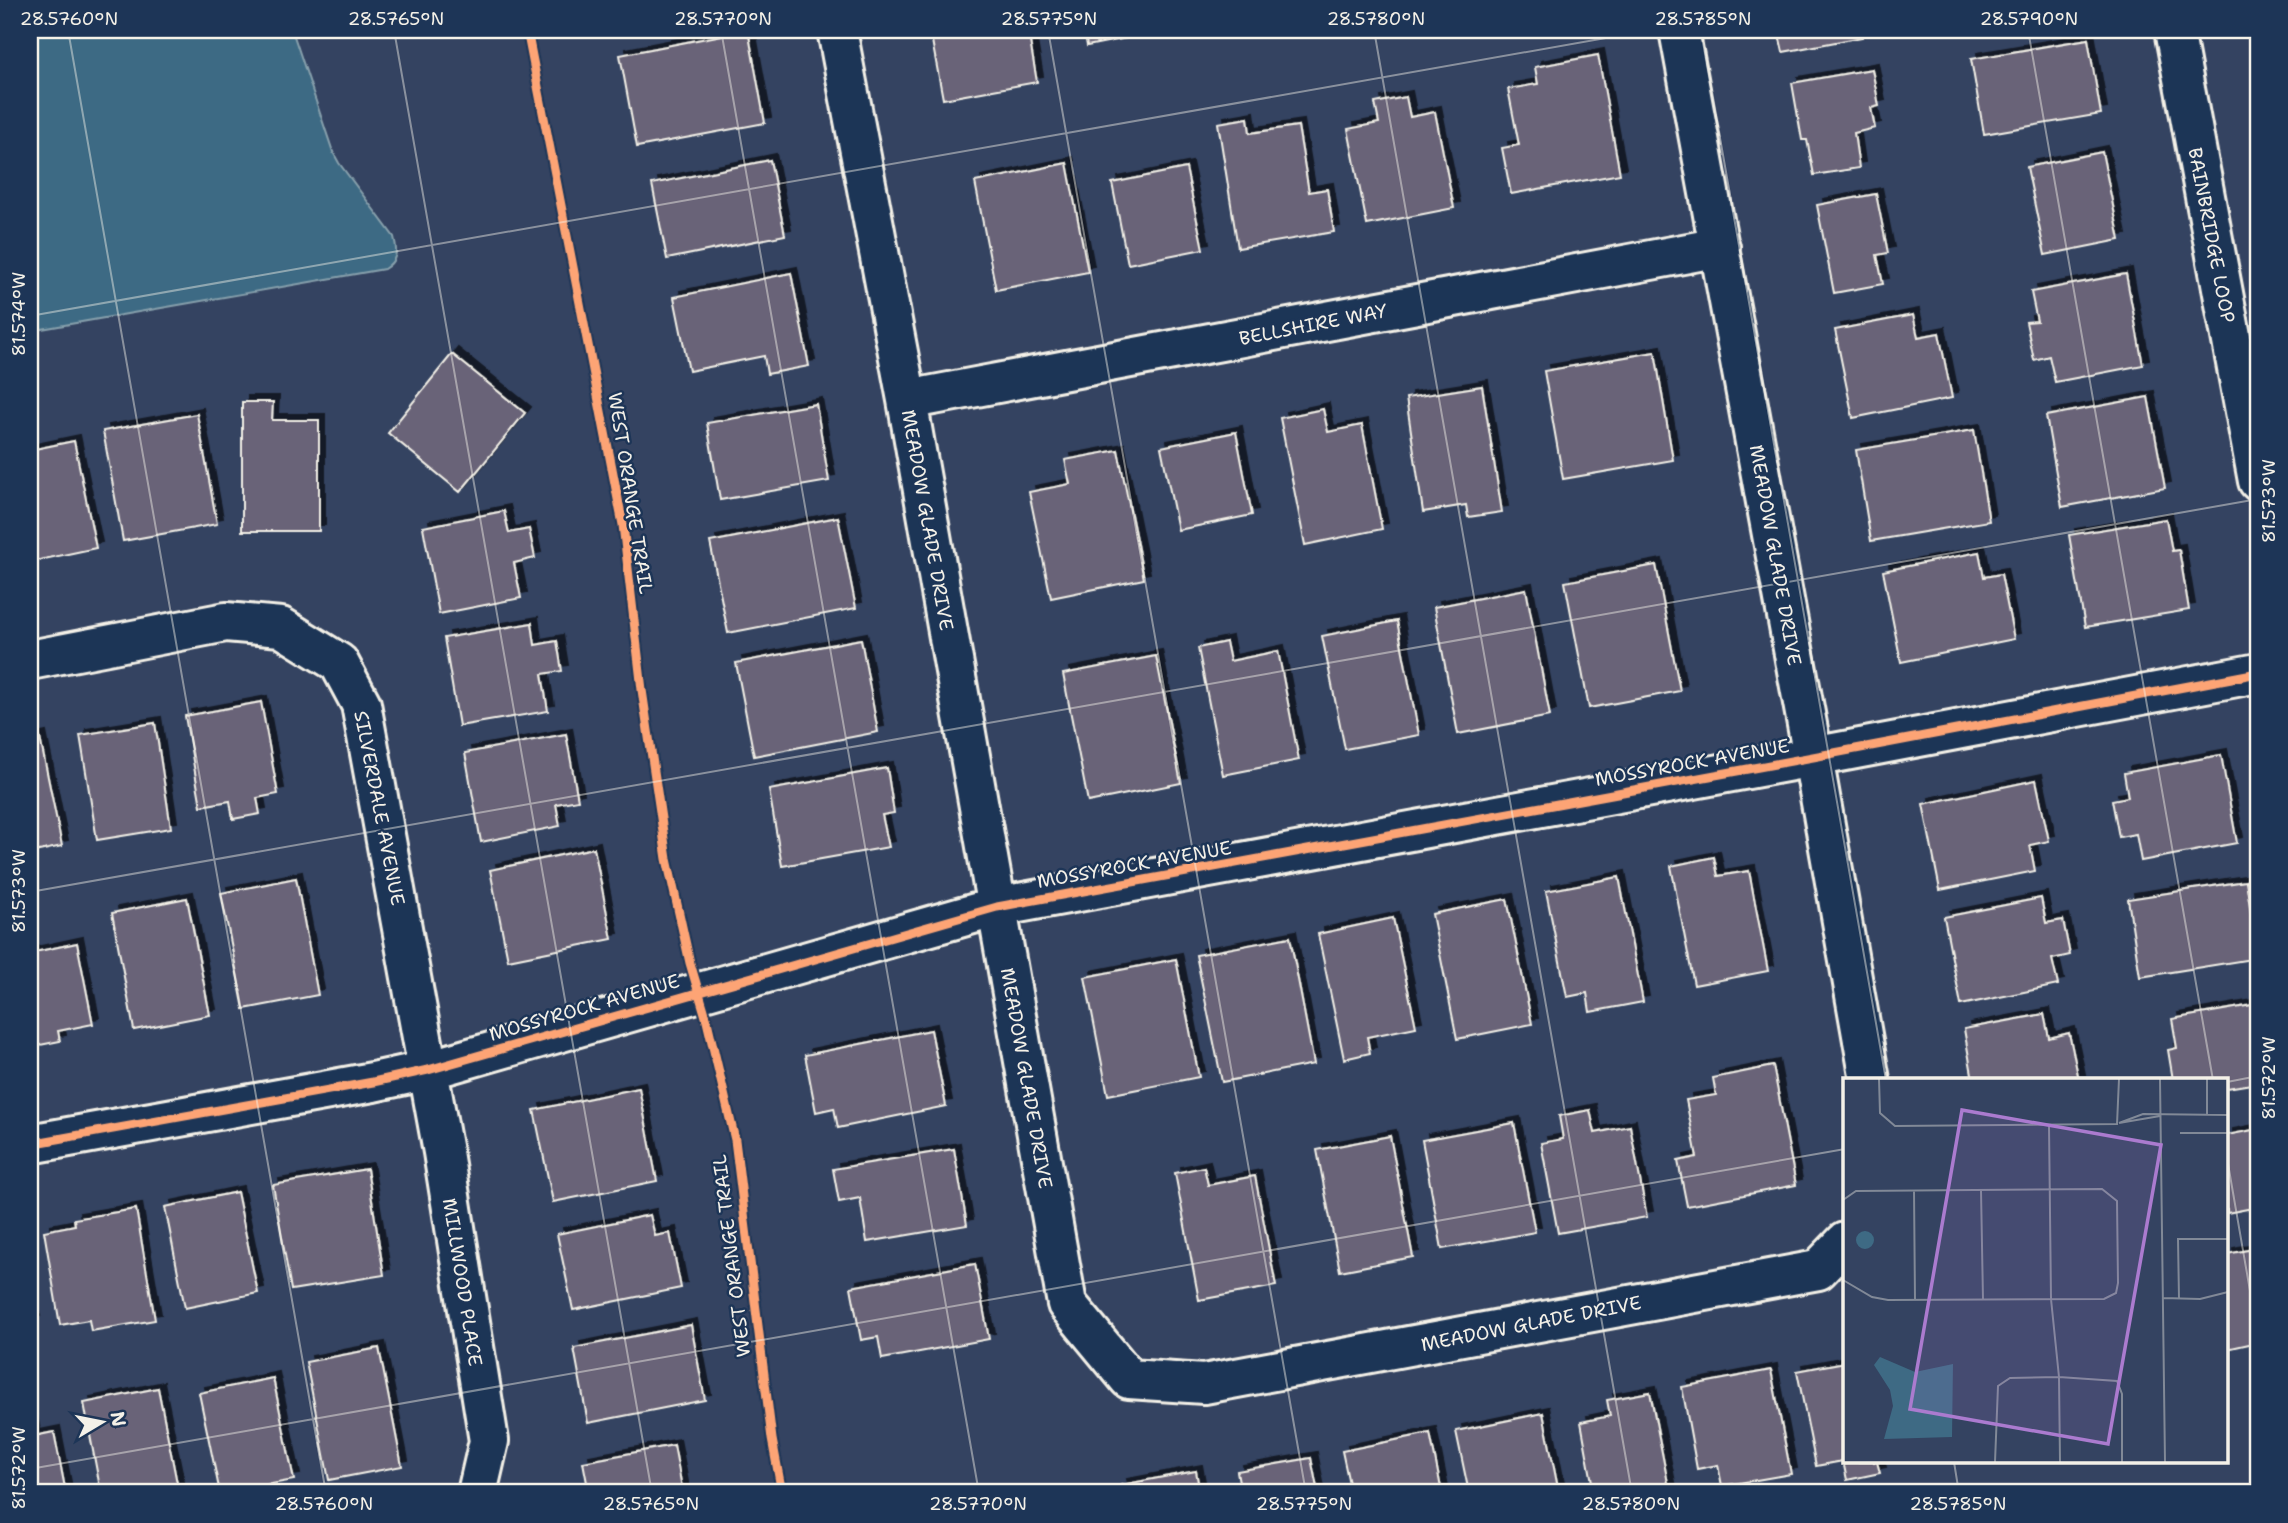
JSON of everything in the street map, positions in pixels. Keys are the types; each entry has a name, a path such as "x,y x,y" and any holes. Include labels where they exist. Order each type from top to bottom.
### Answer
{"street":[{"name":"MEADOW GLADE DRIVE","path":"837,30 907,400 1067,1304 1129,1379 1204,1384 1818,1270 1843,1244"},
{"name":"MEADOW GLADE DRIVE","path":"1679,30 1870,1078"},
{"name":"BAINBRIDGE LOOP","path":"2174,30 2258,481"},
{"name":"BELLSHIRE WAY","path":"907,400 1720,247"},
{"name":"SILVERDALE AVENUE","path":"30,660 226,622 281,627 339,663 361,704 428,1070"},
{"name":"MOSSYROCK AVENUE","path":"30,1144 428,1070 997,907 2258,673"},
{"name":"MILLWOOD PLACE","path":"428,1070 489,1441 477,1493"}],"water":[{"path":"30,30 292,30 333,152 394,237 394,259 384,269 30,331"}],"building":[{"path":"748,30 765,123 637,147 620,55"},
{"path":"930,30 1028,30 1037,82 943,99"},
{"path":"1084,30 1161,30 1162,31 1087,46"},
{"path":"1778,30 1861,30 1862,37 1783,52"},
{"path":"2088,39 2101,114 1984,134 1971,59"},
{"path":"1598,55 1620,174 1511,194 1502,148 1519,145 1508,89 1538,84 1535,67"},
{"path":"1872,69 1879,106 1871,108 1875,128 1854,133 1859,168 1814,175 1807,140 1802,140 1792,83"},
{"path":"1406,97 1410,117 1435,112 1454,208 1367,225 1348,129 1379,123 1375,103"},
{"path":"1248,118 1250,133 1298,126 1309,192 1327,189 1334,232 1238,248 1218,123"},
{"path":"2102,152 2120,240 2045,255 2027,167"},
{"path":"770,160 785,235 667,259 652,184"},
{"path":"1067,163 1088,272 996,290 975,182"},
{"path":"1186,168 1203,249 1128,264 1112,183"},
{"path":"1876,194 1888,253 1877,255 1883,284 1834,293 1817,205"},
{"path":"791,273 809,366 767,374 764,356 689,371 674,297"},
{"path":"2126,274 2143,365 2055,382 2049,356 2034,360 2026,322 2037,321 2031,292"},
{"path":"1913,315 1918,337 1939,333 1952,398 1853,418 1835,330"},
{"path":"1655,352 1673,460 1563,479 1544,371"},
{"path":"452,354 525,413 460,492 388,433"},
{"path":"1482,386 1502,512 1468,517 1466,505 1423,512 1406,398"},
{"path":"2148,397 2165,488 2062,507 2046,416"},
{"path":"242,402 273,402 272,420 319,420 319,531 242,531"},
{"path":"816,404 829,481 720,500 707,423"},
{"path":"1323,409 1328,432 1362,425 1382,529 1305,545 1280,418"},
{"path":"197,414 217,524 123,541 103,431"},
{"path":"1974,430 1989,521 1871,541 1856,450"},
{"path":"1236,432 1252,515 1178,530 1161,447"},
{"path":"74,441 96,548 30,562 30,450"},
{"path":"1118,450 1144,579 1051,598 1029,492 1070,484 1065,460"},
{"path":"504,511 509,533 529,529 535,558 514,563 521,598 439,614 423,527"},
{"path":"838,517 856,608 728,633 710,542"},
{"path":"2166,519 2172,551 2179,550 2189,610 2085,627 2069,535"},
{"path":"1979,552 1984,577 2001,574 2014,639 1901,662 1883,571"},
{"path":"1656,565 1680,691 1589,708 1565,582"},
{"path":"1526,589 1550,716 1458,734 1434,607"},
{"path":"1397,621 1419,735 1345,749 1322,636"},
{"path":"532,623 535,645 557,641 562,671 542,674 548,711 459,726 444,638"},
{"path":"861,639 878,732 754,756 736,663"},
{"path":"1226,642 1230,661 1278,651 1299,760 1223,775 1198,648"},
{"path":"1156,656 1181,783 1088,802 1063,674"},
{"path":"261,702 278,794 257,798 260,814 233,819 230,801 201,806 185,716"},
{"path":"155,723 171,828 97,840 80,735"},
{"path":"566,734 578,800 556,804 560,826 481,842 465,753"},
{"path":"40,738 62,846 30,853 30,740"},
{"path":"2221,755 2237,843 2141,861 2136,834 2119,837 2112,800 2128,797 2124,773"},
{"path":"887,768 894,813 882,815 889,847 782,866 769,790"},
{"path":"2036,780 2049,841 2030,845 2035,871 1940,890 1923,804"},
{"path":"594,848 612,939 508,960 490,870"},
{"path":"1714,857 1718,876 1749,871 1768,971 1694,985 1671,866"},
{"path":"1619,877 1643,1002 1590,1012 1587,993 1567,997 1546,891"},
{"path":"296,878 318,995 244,1009 221,893"},
{"path":"2246,881 2258,958 2140,977 2128,899"},
{"path":"187,898 210,1015 134,1030 112,913"},
{"path":"2041,898 2046,923 2063,920 2070,955 2052,959 2058,985 1961,1005 1944,917"},
{"path":"1507,899 1532,1024 1457,1039 1432,914"},
{"path":"1393,918 1416,1027 1367,1037 1370,1053 1344,1059 1318,934"},
{"path":"1290,937 1314,1064 1222,1082 1196,955"},
{"path":"77,943 93,1024 58,1031 60,1041 30,1047 30,953"},
{"path":"1176,959 1199,1077 1108,1095 1085,977"},
{"path":"2258,1004 2258,1083 2228,1088 2228,1078 2173,1078 2168,1050 2177,1048 2172,1019"},
{"path":"2044,1014 2049,1038 2069,1033 2079,1078 1973,1078 1964,1029"},
{"path":"931,1030 946,1106 838,1128 834,1108 816,1112 805,1055"},
{"path":"1773,1066 1796,1185 1687,1206 1678,1161 1697,1157 1686,1100 1716,1095 1713,1078"},
{"path":"639,1088 657,1181 553,1202 534,1110"},
{"path":"1590,1110 1595,1133 1630,1126 1647,1217 1558,1233 1541,1143 1563,1139 1559,1116"},
{"path":"1514,1123 1535,1232 1442,1249 1422,1140"},
{"path":"2258,1129 2258,1207 2228,1213 2228,1135"},
{"path":"1390,1136 1413,1257 1340,1271 1317,1150"},
{"path":"954,1149 967,1225 867,1242 860,1198 839,1202 833,1169"},
{"path":"1204,1167 1208,1185 1255,1176 1276,1286 1199,1300 1175,1173"},
{"path":"367,1169 384,1275 291,1290 273,1185"},
{"path":"237,1192 258,1293 185,1308 165,1207"},
{"path":"136,1209 155,1320 91,1331 89,1320 60,1325 44,1231 75,1225 74,1219"},
{"path":"650,1215 655,1236 670,1233 681,1288 573,1310 557,1234"},
{"path":"2258,1248 2258,1342 2228,1349 2228,1254"},
{"path":"975,1264 989,1339 882,1359 878,1337 861,1340 851,1287"},
{"path":"30,1297 34,1322 30,1323"},
{"path":"691,1325 705,1400 588,1423 574,1348"},
{"path":"379,1348 402,1466 329,1480 306,1362"},
{"path":"1843,1362 1843,1461 1816,1466 1797,1371"},
{"path":"1771,1370 1791,1474 1722,1486 1718,1465 1697,1469 1682,1387"},
{"path":"273,1378 294,1480 220,1493 199,1393"},
{"path":"158,1388 179,1493 101,1493 84,1403"},
{"path":"1650,1392 1670,1493 1594,1493 1581,1422 1610,1416 1607,1400"},
{"path":"1543,1413 1559,1493 1469,1493 1456,1431"},
{"path":"30,1417 34,1436 54,1432 66,1493 30,1493"},
{"path":"1430,1433 1442,1493 1351,1493 1342,1451"},
{"path":"674,1445 683,1493 589,1493 583,1462"},
{"path":"1311,1458 1318,1493 1241,1493 1237,1471"},
{"path":"1844,1464 1878,1464 1880,1473 1847,1480"},
{"path":"1196,1471 1200,1493 1123,1493 1121,1485"}],"cycle path":[{"name":"WEST ORANGE TRAIL","path":"527,30 623,525 642,690 667,859 690,963 706,1017 735,1140 772,1439 782,1493"},
{"path":"30,1144 428,1070 997,907 2258,673"}]}
